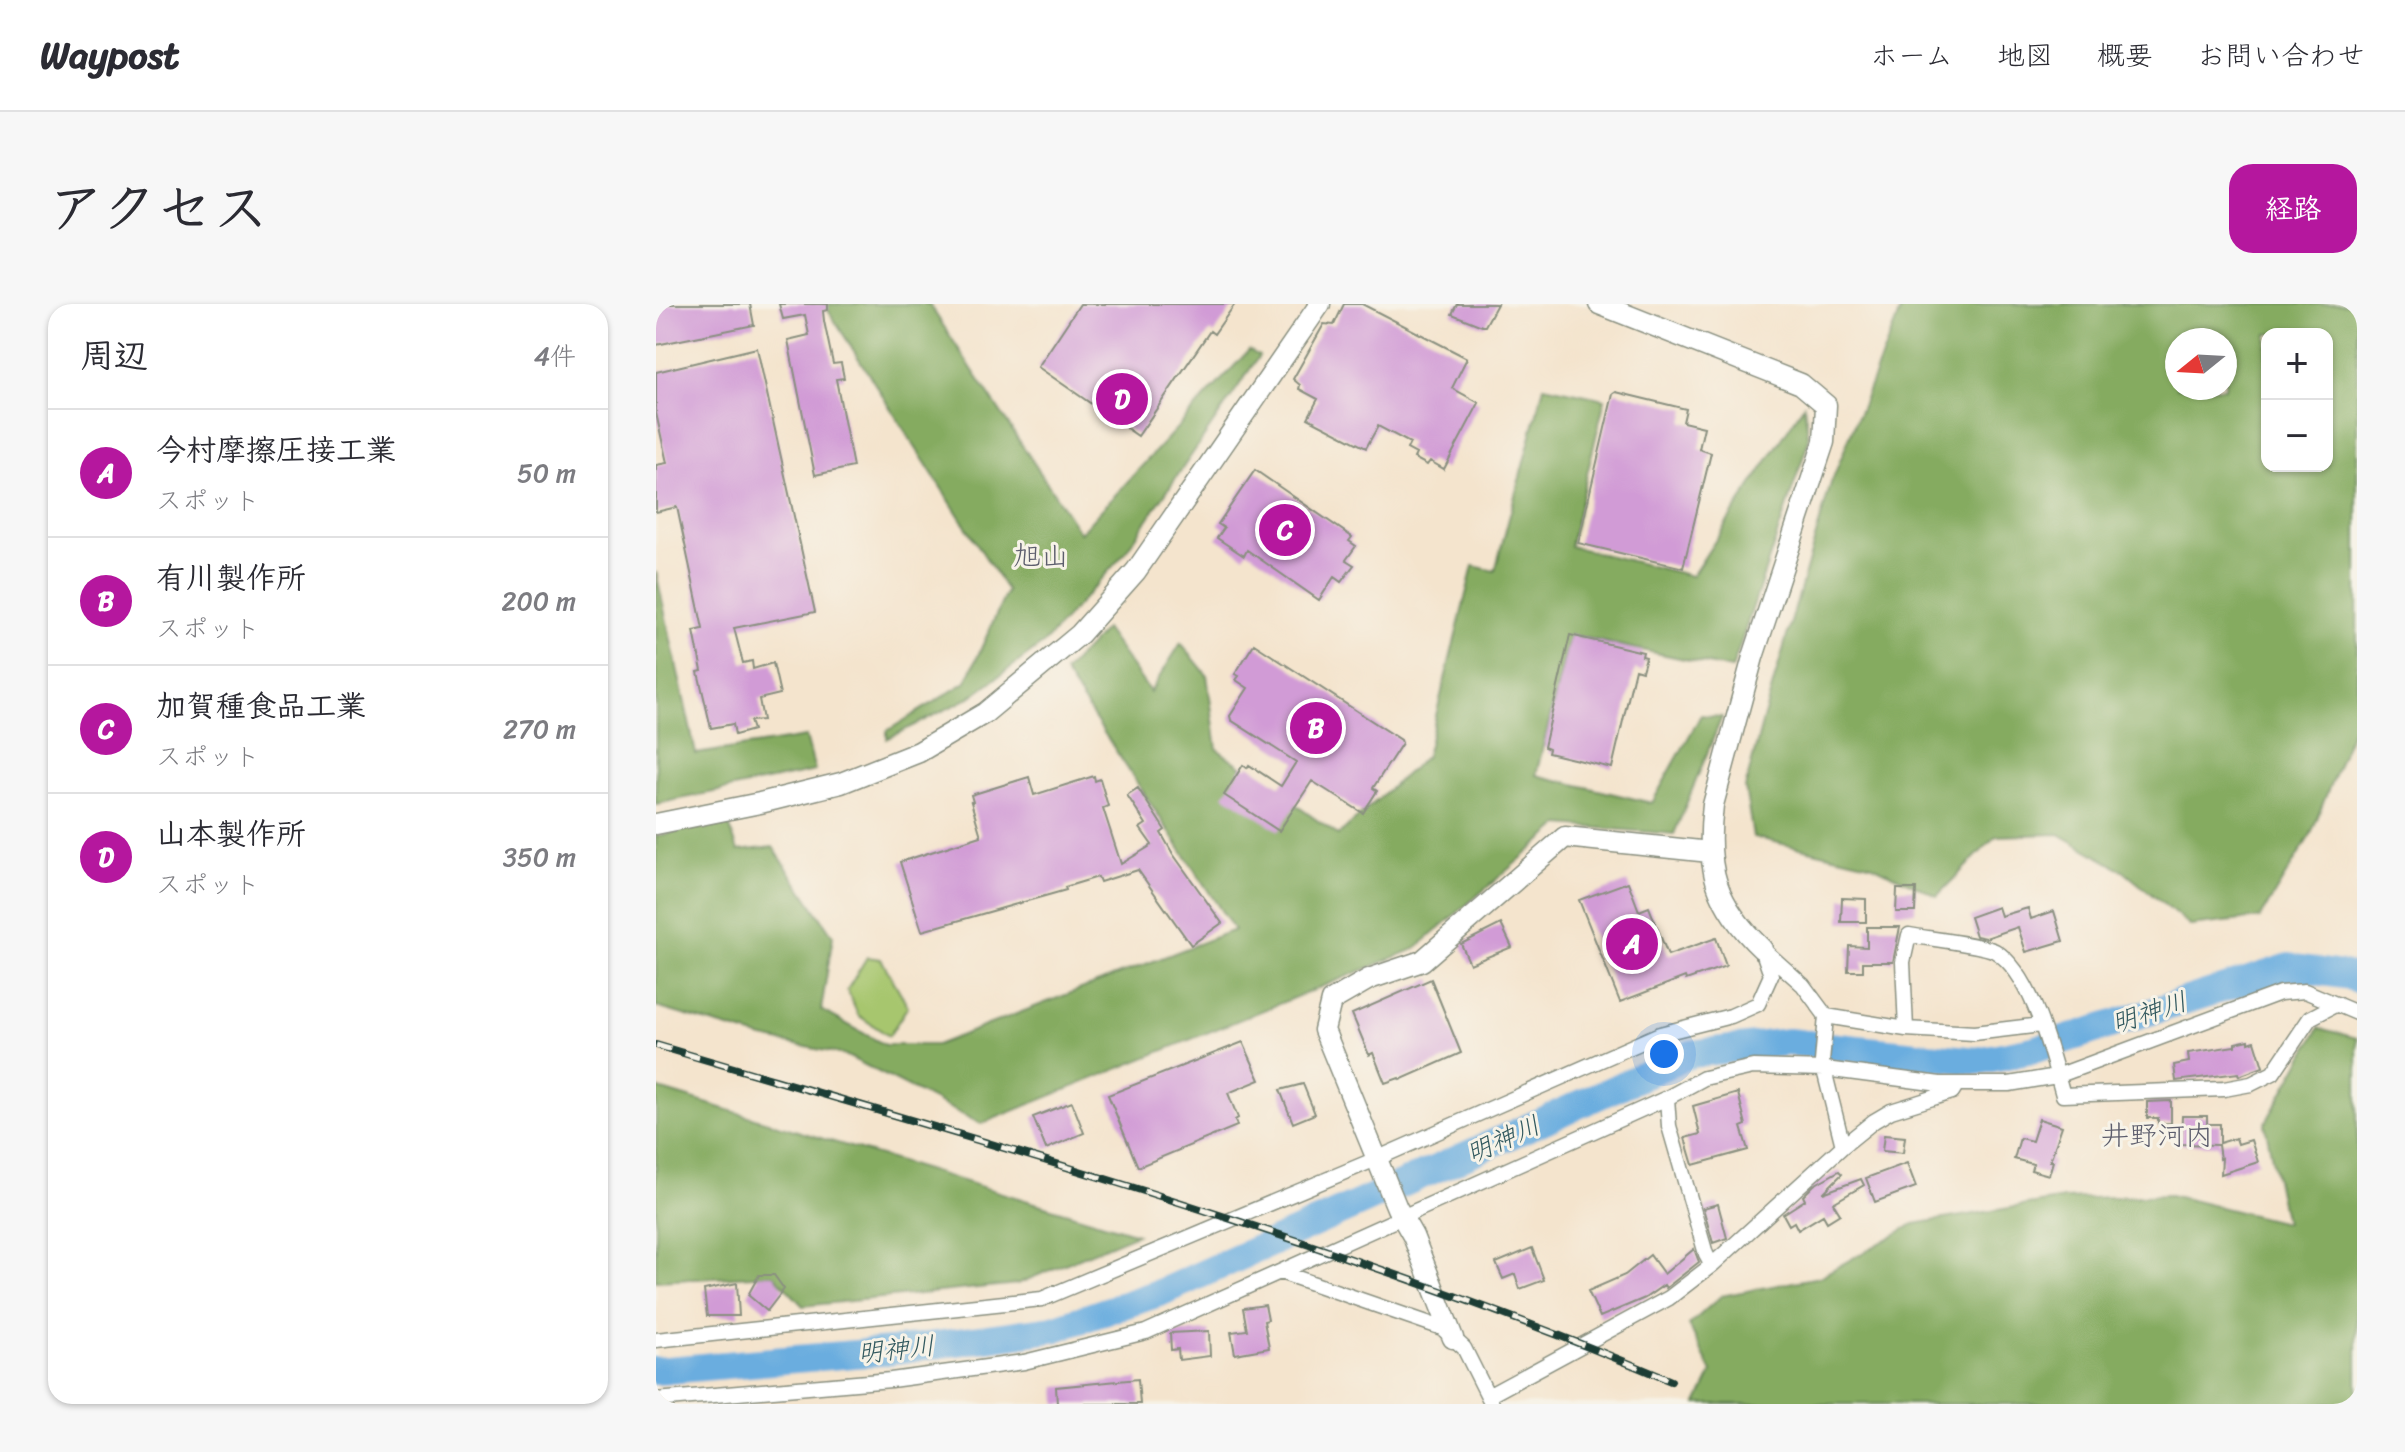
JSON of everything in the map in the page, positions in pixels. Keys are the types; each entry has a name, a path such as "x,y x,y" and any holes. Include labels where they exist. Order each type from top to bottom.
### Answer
{"street":[{"path":"656,824 841,783 919,752 985,713 1080,634 1136,571 1320,304"},
{"path":"1599,304 1801,384 1826,405 1824,442 1753,657 1717,790 1710,852 1714,877 1722,898 1739,926 1803,985 1826,1016 1824,1065 1843,1146"},
{"path":"1453,1338 1413,1236 1399,1213 1324,1030 1331,1001 1369,979 1422,961 1565,837 1710,852"},
{"path":"1906,1029 1903,962 1909,935 1994,950 2023,979 2043,1029 2063,1095 2224,1089 2251,1084 2273,1073 2310,1018 2337,1004"},
{"path":"656,1340 1042,1299 1379,1166 1660,1034 1731,1016 1758,1004 1771,975 1762,949"},
{"path":"656,1400 722,1399 1024,1362 1146,1332 1280,1272 1399,1213 1667,1098 1704,1078 1753,1067 1824,1065 1940,1084 2009,1084 2280,993 2305,991 2357,1013"},
{"path":"1826,1016 1906,1029 1974,1033 2043,1029"},
{"path":"1280,1272 1442,1328 1464,1348 1490,1400 1669,1298 1712,1265 1874,1121 1891,1111 1952,1092 1957,1084"},
{"path":"1667,1098 1669,1126 1706,1254 1712,1265"}],"green space":[{"path":"824,304 929,304 1080,533 1249,350 1259,356 1124,554 1044,643 969,698 887,739 887,731 966,682 1007,591"},
{"path":"1903,304 2357,304 2357,716 2311,834 2260,918 2190,926 2122,870 2059,834 1996,836 1937,896 1873,865 1753,837 1745,788 1831,483"},
{"path":"1544,386 1605,399 1570,546 1692,576 1804,405 1809,440 1732,669 1570,635 1536,775 1652,803 1701,715 1722,717 1674,834 1560,825 1415,949 981,1124 845,1055 763,1038 656,1007 656,836 728,821 738,851 773,847 833,936 821,1010 885,1045 936,1045 1234,930 1064,672 1105,629 1150,692 1181,643 1207,675 1217,749 1338,835 1426,756 1473,566 1495,571"},
{"path":"656,572 696,754 806,737 815,771 656,804"},
{"path":"867,957 881,959 908,1006 889,1036 858,1015 847,990"},
{"path":"2319,1028 2357,1038 2357,1404 1697,1404 1712,1373 1689,1325 1721,1296 1819,1277 1914,1224 2064,1199 2170,1195 2285,1223 2265,1124"},
{"path":"656,1088 1137,1234 1017,1284 803,1306 774,1275 656,1281"}],"building":[{"path":"656,304 750,304 754,325 656,345"},
{"path":"779,304 828,304 828,310 823,311 824,321 833,364 841,363 844,378 836,379 853,467 815,475 788,340 809,335 805,315 783,319"},
{"path":"1080,304 1235,304 1214,334 1210,331 1138,436 1038,367"},
{"path":"1344,304 1362,304 1467,358 1452,388 1479,403 1444,469 1430,461 1427,465 1414,458 1416,454 1407,449 1410,443 1378,426 1366,448 1308,418 1318,399 1299,389 1300,385 1293,379 1324,324 1334,325"},
{"path":"1457,304 1497,304 1485,326 1482,326 1452,314"},
{"path":"757,348 815,612 734,628 743,663 752,661 753,669 773,663 780,694 759,699 763,720 750,721 753,730 735,735 733,724 711,728 698,672 702,671 694,631 703,629 677,507 656,512 656,465 667,463 656,413 656,372"},
{"path":"1616,392 1686,409 1683,422 1704,427 1699,449 1711,453 1683,568 1578,543 1613,394"},
{"path":"1255,470 1352,537 1349,541 1356,546 1346,560 1354,565 1341,582 1334,577 1319,600 1247,550 1244,556 1217,538 1224,528 1218,524"},
{"path":"1570,635 1643,652 1642,656 1646,657 1642,671 1635,669 1612,768 1548,753 1549,749 1544,747"},
{"path":"1254,644 1401,740 1373,788 1377,791 1363,813 1312,781 1279,831 1224,795 1243,765 1247,768 1249,765 1281,786 1296,762 1231,720 1230,716 1248,688 1236,680 1239,676 1235,674"},
{"path":"1094,776 1095,781 1100,779 1108,806 1103,808 1121,864 1152,845 1140,828 1146,824 1127,795 1138,788 1165,830 1161,833 1173,854 1222,923 1191,945 1138,870 1100,882 1098,877 1065,887 1066,890 922,931 900,862 981,836 971,795 1029,777 1034,795"},
{"path":"1628,882 1639,911 1649,907 1668,955 1716,938 1726,966 1686,980 1685,977 1620,1002 1579,900"},
{"path":"1897,889 1916,889 1915,912 1896,912"},
{"path":"1842,898 1866,899 1866,922 1841,922"},
{"path":"1998,907 2001,916 2028,908 2031,919 2054,911 2063,941 2026,952 2018,927 1986,938 1976,936 1970,917"},
{"path":"1501,924 1512,947 1470,964 1461,944"},
{"path":"1867,927 1900,927 1893,962 1863,962 1863,971 1848,971 1849,946 1867,947"},
{"path":"1431,979 1461,1053 1400,1080 1385,1083 1352,1014"},
{"path":"2249,1040 2249,1043 2255,1041 2263,1067 2239,1076 2238,1073 2176,1081 2174,1065 2189,1062 2188,1053 2235,1046 2235,1043"},
{"path":"1243,1042 1260,1080 1228,1093 1238,1118 1235,1120 1237,1126 1138,1167 1108,1095"},
{"path":"1303,1084 1315,1114 1293,1123 1280,1090"},
{"path":"1738,1093 1746,1125 1741,1127 1748,1150 1693,1165 1685,1138 1700,1134 1693,1106"},
{"path":"2171,1101 2171,1123 2158,1124 2158,1118 2147,1118 2147,1102"},
{"path":"1072,1102 1084,1133 1046,1149 1033,1117"},
{"path":"2182,1116 2207,1116 2207,1124 2220,1124 2220,1143 2236,1138 2238,1144 2251,1140 2258,1162 2221,1174 2222,1158 2218,1145 2181,1144"},
{"path":"2039,1119 2062,1126 2050,1161 2053,1161 2049,1175 2031,1170 2033,1164 2014,1159 2020,1138 2032,1141"},
{"path":"1884,1135 1905,1137 1903,1153 1882,1151"},
{"path":"1907,1163 1916,1187 1875,1202 1866,1178"},
{"path":"1839,1171 1842,1174 1823,1193 1861,1179 1864,1185 1833,1203 1840,1214 1827,1222 1823,1215 1798,1230 1794,1222 1789,1225 1783,1214 1805,1200 1803,1196 1814,1185"},
{"path":"1718,1204 1727,1238 1713,1243 1703,1208"},
{"path":"1532,1248 1544,1280 1520,1289 1515,1274 1503,1279 1496,1263"},
{"path":"1694,1249 1699,1262 1666,1288 1664,1285 1645,1298 1600,1317 1588,1291 1625,1275 1650,1255 1664,1274"},
{"path":"759,1275 774,1275 784,1289 767,1311 748,1295"},
{"path":"737,1283 739,1316 707,1316 704,1290"},
{"path":"1265,1305 1268,1320 1264,1321 1269,1348 1235,1354 1231,1332 1247,1330 1243,1308"},
{"path":"1209,1331 1210,1356 1179,1360 1178,1349 1171,1350 1170,1333"},
{"path":"1138,1379 1140,1404 1057,1404 1056,1387"}],"waterway":[{"name":"明神川","path":"656,1371 890,1351 1053,1329 1162,1292 1691,1054 1788,1042 1977,1061 2033,1050 2289,967 2349,976 2357,980"}],"railway":[{"path":"656,1045 1041,1159 1296,1240 1422,1284 1671,1381"}],"place":[{"name":"山本製作所","path":"1122,399"},
{"name":"加賀種食品工業","path":"1285,530"},
{"name":"有川製作所","path":"1316,728"},
{"name":"今村摩擦圧接工業","path":"1632,944"}],"district":[{"name":"旭山","path":"1041,555"},
{"name":"井野河内","path":"2157,1135"}]}
